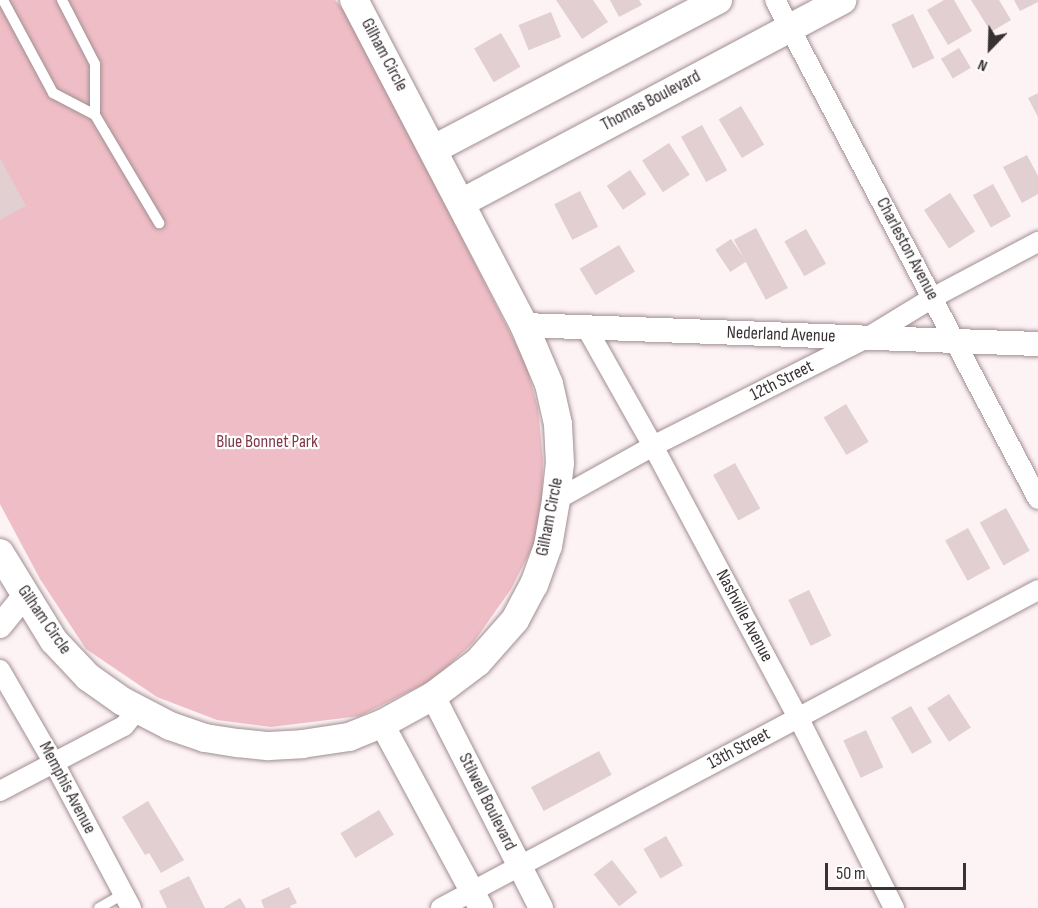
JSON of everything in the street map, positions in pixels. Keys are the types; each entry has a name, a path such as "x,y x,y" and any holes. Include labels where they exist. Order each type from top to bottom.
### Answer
{"main road":[{"name":"Gilham Circle","path":"0,553 24,597 54,641 88,677 138,709 170,726 205,738 269,746 348,737 382,724 433,696 478,662 515,620 534,585 548,546 556,500 560,463 558,424 549,384 524,325 434,149 354,0"},
{"path":"434,149 718,0"},
{"name":"Thomas Boulevard","path":"461,203 842,0"}],"street":[{"name":"Charleston Avenue","path":"774,0 934,297 955,342 1038,499"},
{"name":"12th Street","path":"556,500 653,446 865,339 934,297 1038,242"},
{"name":"Nederland Avenue","path":"524,325 1038,344"},
{"name":"Nashville Avenue","path":"586,327 653,446 798,717 894,908"},
{"name":"13th Street","path":"441,908 476,900 520,866 1038,590"},
{"path":"0,626 24,597"},
{"name":"Memphis Avenue","path":"0,670 54,763 127,901"},
{"name":"Stilwell Boulevard","path":"433,696 541,908"},
{"path":"0,791 124,726 138,709"},
{"path":"382,724 476,900"}],"lane":[{"path":"3,0 52,93 95,115"},
{"path":"62,0 96,64 95,115 159,223"},
{"path":"99,908 127,901"}],"green space":[{"name":"Blue Bonnet Park","path":"0,0 335,0 349,16 526,364 538,408 543,460 542,500 534,544 511,589 473,643 434,679 360,716 271,727 217,720 157,697 86,649 40,579 0,504"}],"building":[{"path":"556,0 593,0 608,22 582,39"},
{"path":"610,0 639,0 642,5 619,17"},
{"path":"944,0 954,0 972,31 948,45 927,10"},
{"path":"971,0 999,0 1011,20 991,32"},
{"path":"1014,0 1038,0 1038,2 1020,11"},
{"path":"551,12 561,37 529,50 519,25"},
{"path":"913,14 934,58 913,69 891,25"},
{"path":"501,33 520,67 494,82 474,48"},
{"path":"959,48 971,68 953,79 941,59"},
{"path":"1038,93 1038,117 1028,98"},
{"path":"741,106 764,145 742,158 719,119"},
{"path":"702,125 727,170 706,182 681,137"},
{"path":"669,143 690,175 663,192 642,160"},
{"path":"1027,155 1038,176 1038,194 1022,203 1003,167"},
{"path":"0,158 26,206 0,220"},
{"path":"630,170 646,194 623,210 607,186"},
{"path":"993,184 1011,216 991,228 973,195"},
{"path":"580,191 598,227 572,240 554,204"},
{"path":"950,193 975,232 949,248 924,210"},
{"path":"756,228 788,288 766,300 734,240"},
{"path":"806,229 826,264 804,276 784,242"},
{"path":"731,239 746,261 730,272 715,250"},
{"path":"619,245 635,272 596,295 580,269"},
{"path":"846,404 869,442 846,455 824,417"},
{"path":"735,463 760,508 738,521 713,475"},
{"path":"1006,508 1030,551 1004,565 980,523"},
{"path":"968,528 990,568 968,581 945,541"},
{"path":"809,590 831,636 811,646 788,600"},
{"path":"949,694 971,728 949,742 927,708"},
{"path":"911,706 932,742 912,754 891,718"},
{"path":"866,730 883,767 861,778 843,741"},
{"path":"599,751 612,775 544,811 531,787"},
{"path":"148,801 184,860 161,873 149,853 145,855 122,817"},
{"path":"379,810 394,835 355,858 340,833"},
{"path":"666,836 683,865 660,878 643,849"},
{"path":"612,860 637,892 619,906 594,874"},
{"path":"189,876 205,908 167,908 159,891"},
{"path":"289,887 297,903 290,906 291,908 264,908 261,900"},
{"path":"240,898 246,908 223,908"}]}
